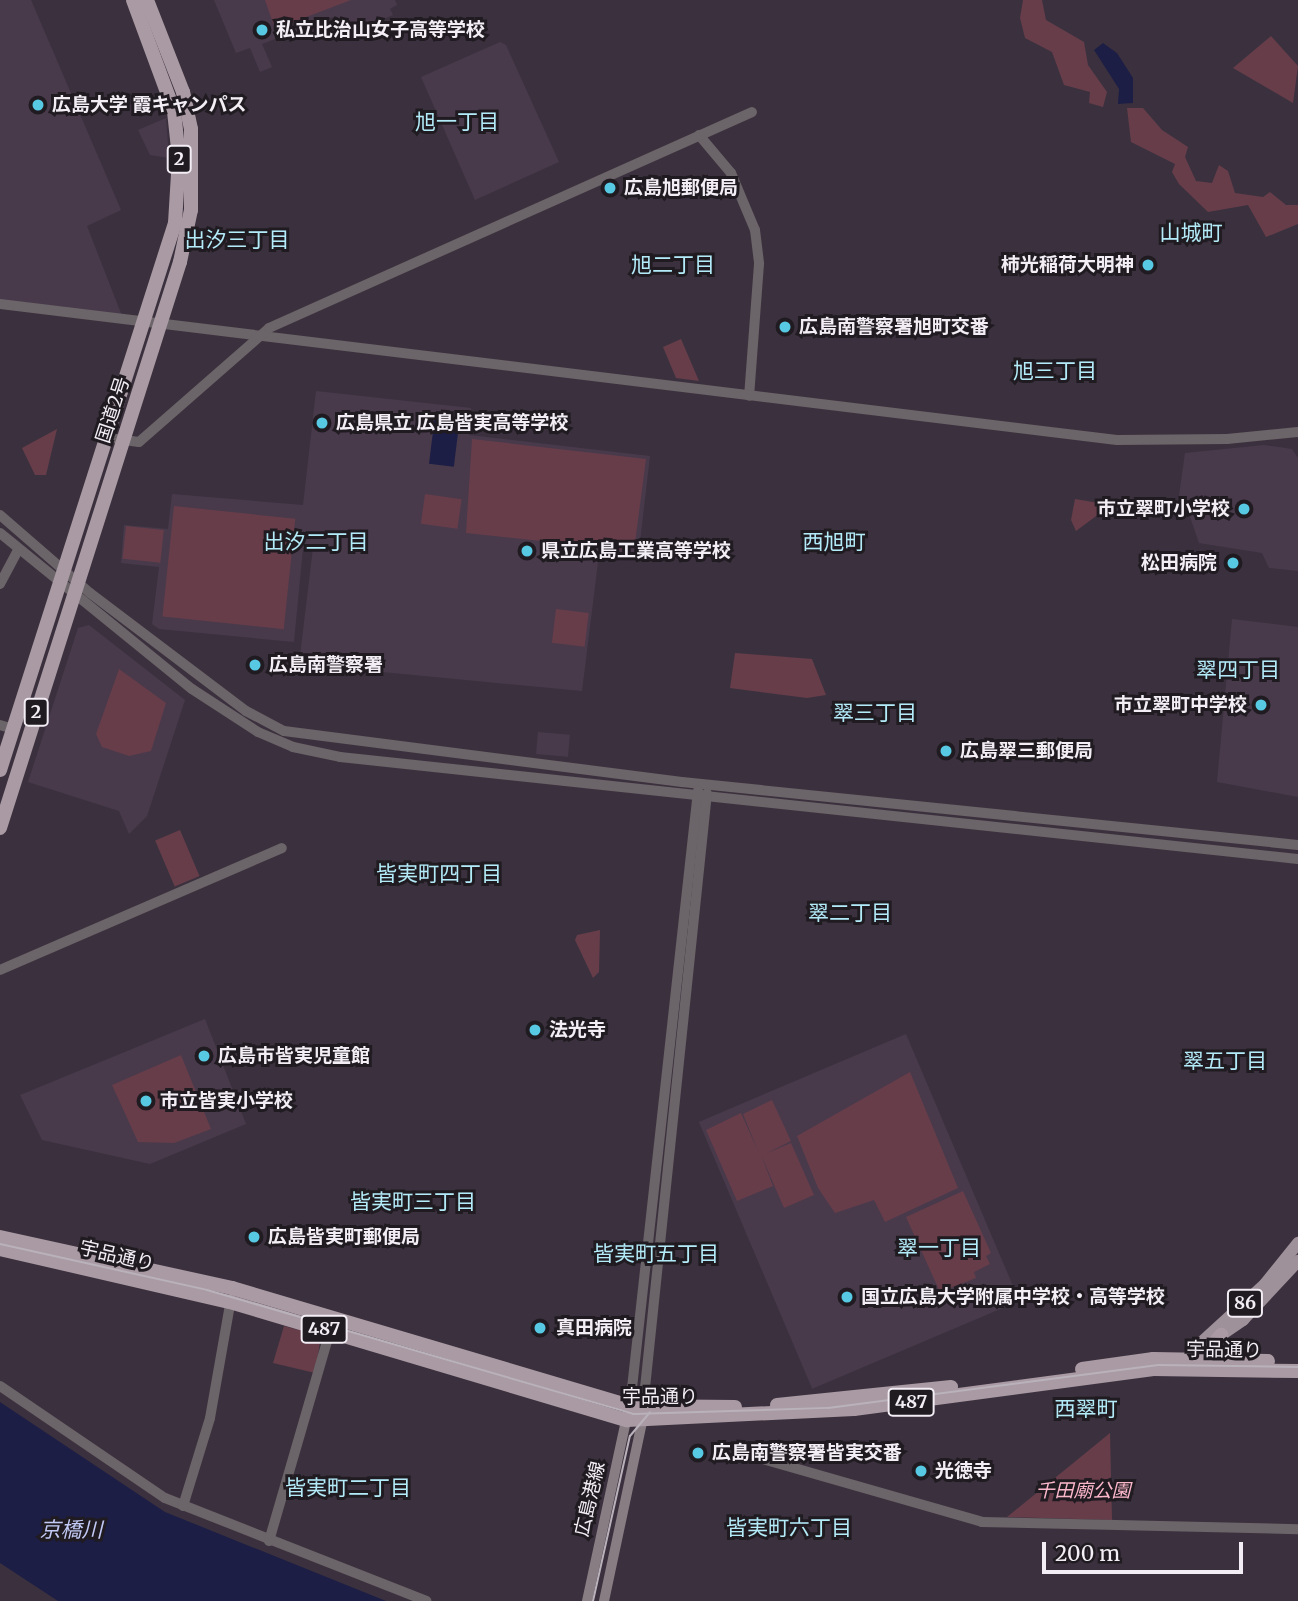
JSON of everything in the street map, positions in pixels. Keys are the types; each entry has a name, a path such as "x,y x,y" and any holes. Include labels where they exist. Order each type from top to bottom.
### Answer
{"highway":[{"name":"国道2号","path":"133,0 170,95 180,158 175,223 154,321"},
{"name":"国道2号","path":"0,828 76,590 117,438 154,321 188,228 193,174 183,92 147,0"},
{"name":"国道2号","path":"0,770 7,727 117,438"},
{"name":"宇品通り","path":"0,1237 231,1295 636,1413 854,1409 1175,1369 1298,1371"},
{"name":"宇品通り","path":"0,1249 231,1295"},
{"path":"1212,1359 1211,1347 1221,1335"},
{"name":"宇品通り","path":"636,1413 825,1402 1188,1357 1298,1362"}],"main road":[{"name":"86","path":"1188,1357 1203,1335 1265,1284 1298,1243"},
{"name":"86","path":"1175,1369 1275,1292 1298,1261"},
{"name":"広島港線","path":"587,1601 636,1413"},
{"name":"広島港線","path":"604,1601 636,1413"}],"street":[{"path":"117,438 139,442 256,336 752,112"},
{"path":"699,135 731,173 755,230 759,264 749,396"},
{"path":"0,304 1139,442 1298,432"},
{"path":"0,515 63,580"},
{"path":"0,533 18,550 76,590 236,719 293,747 340,757 1298,859"},
{"path":"0,584 18,550"},
{"path":"76,590 246,712 284,731 701,784 1298,845"},
{"path":"636,1413 696,796 701,784"},
{"path":"636,1413 710,798 701,784"},
{"path":"0,970 282,848"},
{"path":"183,1506 222,1366 231,1295"},
{"path":"270,1541 332,1325"},
{"path":"0,1386 183,1506 426,1601"},
{"path":"764,1459 982,1522 1298,1529"}],"shaded area":[{"name":"広島大学 霞キャンパス","path":"0,0 31,0 121,210 87,226 122,316 0,302"},
{"name":"私立比治山女子高等学校","path":"214,0 395,0 397,5 390,9 393,15 342,37 333,17 262,44 272,67 260,72 250,48 236,53"},
{"path":"500,42 506,45 559,162 475,200 421,77"},
{"path":"166,118 169,158 150,155 138,130"},
{"name":"県立広島工業高等学校","path":"316,391 471,408 469,435 650,456 638,559 599,554 582,691 299,664 313,548 303,548 294,642 159,629 152,624 159,567 121,563 124,525 168,529 172,494 303,505"},
{"name":"市立翠町小学校","path":"1264,445 1292,449 1298,458 1298,571 1269,568 1262,553 1199,543 1189,514 1191,504 1178,503 1185,453"},
{"name":"市立翠町中学校","path":"1232,619 1298,627 1298,797 1217,782"},
{"path":"89,625 185,700 147,816 129,834 119,811 28,782 78,628"},
{"path":"538,732 570,735 568,757 536,754"},
{"name":"市立皆実小学校","path":"205,1019 246,1124 150,1164 42,1140 20,1095"},
{"path":"906,1034 1019,1301 812,1389 699,1122"}],"green space":[{"path":"265,0 351,0 275,29"},
{"path":"1023,0 1042,0 1046,20 1084,42 1088,65 1107,92 1103,107 1089,103 1090,92 1064,85 1052,52 1025,38 1020,18"},
{"path":"1271,36 1298,66 1293,103 1233,68"},
{"path":"1127,108 1143,108 1162,130 1188,147 1185,157 1196,181 1212,183 1219,165 1228,171 1235,193 1263,197 1270,192 1286,205 1298,205 1298,224 1266,237 1248,205 1208,212 1179,184 1172,172 1175,164 1131,142"},
{"path":"681,339 699,381 676,378 663,347"},
{"path":"57,429 46,475 35,475 22,448"},
{"path":"472,439 646,459 635,543 626,550 466,533"},
{"path":"425,494 462,499 457,529 421,524"},
{"path":"1075,499 1105,504 1107,508 1076,531 1071,520"},
{"path":"174,506 295,519 284,629 162,616"},
{"path":"126,526 164,530 160,563 123,559"},
{"path":"556,609 589,613 585,647 552,643"},
{"path":"735,653 812,659 826,695 807,698 730,688"},
{"path":"119,669 166,703 151,751 129,756 102,747 96,734"},
{"path":"180,830 200,876 175,887 155,841"},
{"path":"600,930 599,972 593,978 575,940 577,935"},
{"path":"181,1055 211,1129 174,1143 138,1142 112,1085"},
{"path":"910,1072 958,1188 885,1222 874,1200 835,1213 818,1188 797,1136"},
{"path":"772,1100 791,1141 767,1153 791,1143 814,1195 784,1208 761,1155 773,1186 737,1201 706,1130 741,1113 758,1151 743,1114"},
{"path":"963,1191 991,1253 986,1256 990,1264 974,1272 976,1278 940,1292 906,1217"},
{"path":"284,1326 321,1336 315,1373 273,1363"},
{"name":"千田廟公園","path":"1110,1433 1112,1520 1007,1517"}],"water":[{"path":"1103,43 1117,53 1133,78 1133,103 1118,104 1119,89 1094,50"},
{"path":"435,415 460,418 454,467 429,464"},
{"name":"京橋川","path":"0,1402 165,1512 386,1601 58,1601 0,1563"}],"tram line":[{"path":"0,1244 207,1290 633,1414 828,1408 1158,1365 1298,1367"},
{"path":"593,1601 630,1436 650,1412"}],"place":[{"name":"私立比治山女子高等学校","path":"262,30"},
{"name":"広島大学 霞キャンパス","path":"38,105"},
{"name":"広島旭郵便局","path":"610,188"},
{"name":"柿光稲荷大明神","path":"1148,265"},
{"name":"広島南警察署旭町交番","path":"785,327"},
{"name":"広島県立 広島皆実高等学校","path":"322,423"},
{"name":"市立翠町小学校","path":"1244,509"},
{"name":"県立広島工業高等学校","path":"527,551"},
{"name":"松田病院","path":"1233,563"},
{"name":"広島南警察署","path":"255,665"},
{"name":"市立翠町中学校","path":"1261,705"},
{"name":"広島翠三郵便局","path":"946,751"},
{"name":"法光寺","path":"535,1030"},
{"name":"広島市皆実児童館","path":"204,1056"},
{"name":"市立皆実小学校","path":"146,1101"},
{"name":"広島皆実町郵便局","path":"254,1237"},
{"name":"国立広島大学附属中学校・高等学校","path":"847,1297"},
{"name":"真田病院","path":"540,1328"},
{"name":"広島南警察署皆実交番","path":"698,1453"},
{"name":"光徳寺","path":"921,1471"}],"district":[{"name":"旭一丁目","path":"457,122"},
{"name":"山城町","path":"1191,233"},
{"name":"出汐三丁目","path":"237,240"},
{"name":"旭二丁目","path":"673,265"},
{"name":"旭三丁目","path":"1055,371"},
{"name":"出汐二丁目","path":"316,542"},
{"name":"西旭町","path":"834,542"},
{"name":"翠四丁目","path":"1238,670"},
{"name":"翠三丁目","path":"875,713"},
{"name":"皆実町四丁目","path":"439,874"},
{"name":"翠二丁目","path":"850,913"},
{"name":"翠五丁目","path":"1225,1061"},
{"name":"皆実町三丁目","path":"413,1202"},
{"name":"翠一丁目","path":"939,1248"},
{"name":"皆実町五丁目","path":"656,1254"},
{"name":"西翠町","path":"1086,1409"},
{"name":"皆実町二丁目","path":"348,1488"},
{"name":"皆実町六丁目","path":"789,1528"}]}
